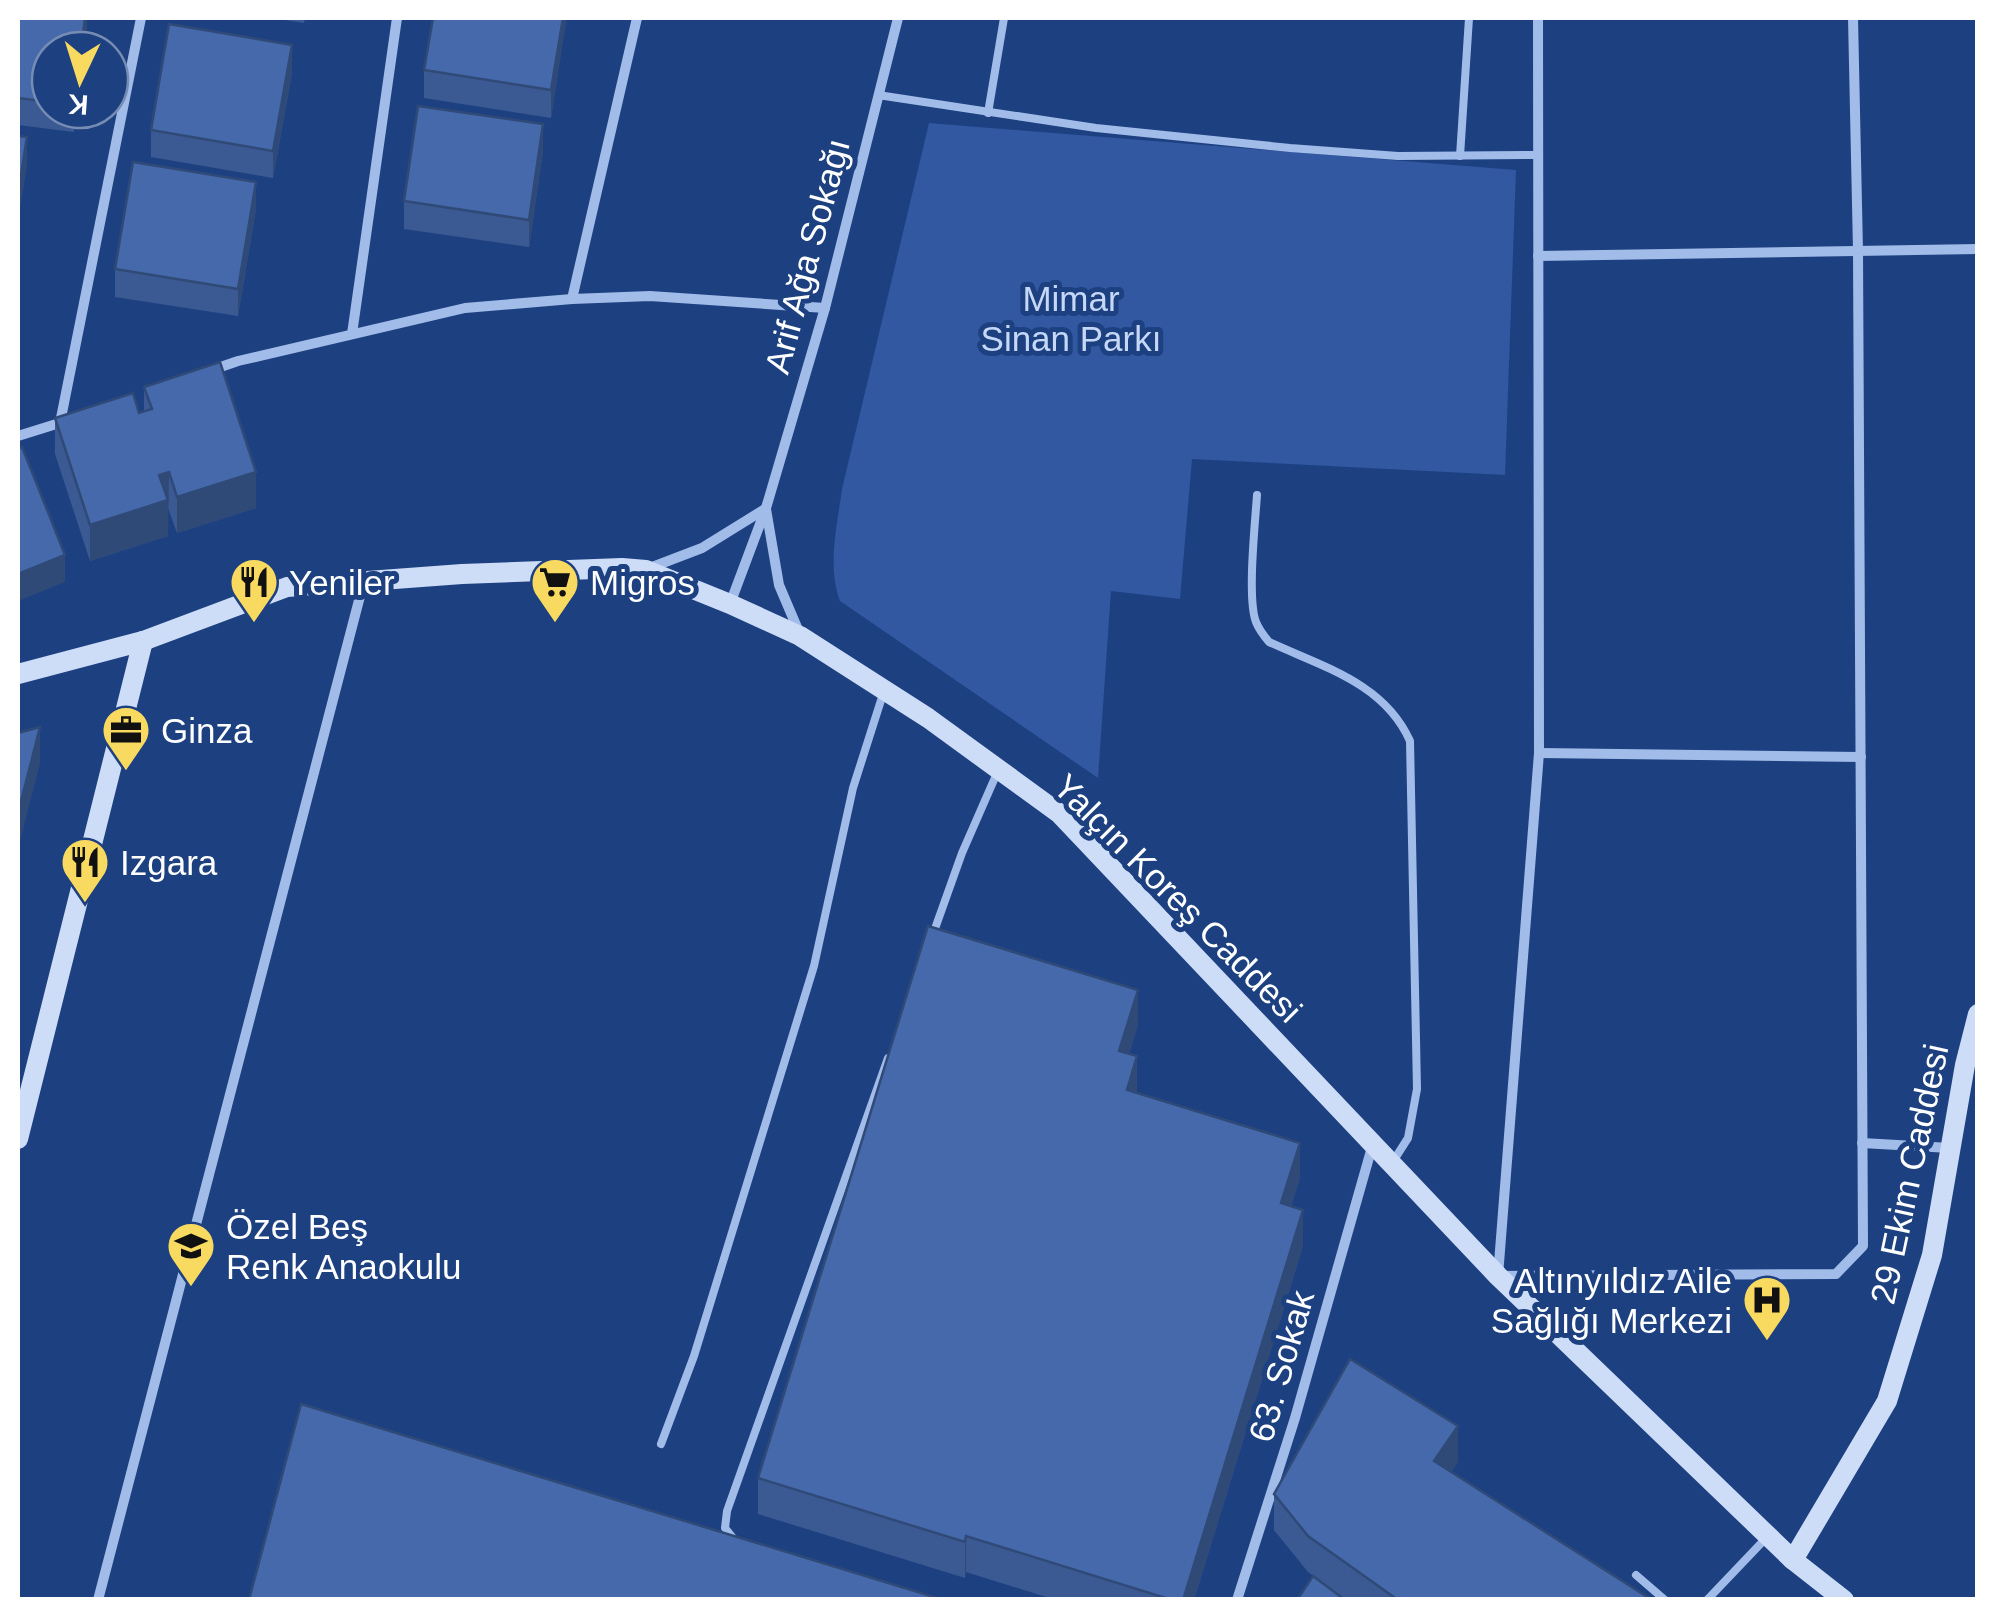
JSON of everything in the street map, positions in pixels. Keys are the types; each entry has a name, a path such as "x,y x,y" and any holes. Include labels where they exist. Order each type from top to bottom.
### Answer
{"street":[{"path":"60,423 141,18"},
{"path":"352,334 398,18"},
{"path":"572,299 636,18"},
{"name":"Arif Ağa Sokağı","path":"730,604 766,508 824,308 898,18"},
{"path":"1538,18 1539,753 1498,1276 1836,1274 1863,1246 1858,251 1853,18"},
{"path":"1538,256 1978,250"},
{"path":"203,374 238,361 465,308 650,296 824,308"},
{"path":"18,436 78,417"},
{"path":"646,570 702,548 766,508 780,585 800,636"},
{"name":"Yalçın Koreş Caddesi","path":"18,674 142,642 287,587 462,574 646,570 800,636 928,718 1060,814 1498,1276 1793,1560 1844,1600"},
{"path":"98,1600 364,581"},
{"path":"18,1135 142,642"},
{"path":"1539,753 1860,757"},
{"name":"29 Ekim Caddesi","path":"1793,1560 1887,1401 1932,1256 1965,1065 1978,1014"},
{"path":"1862,1142 1950,1148"},
{"name":"63. Sokak","path":"1237,1600 1295,1418 1372,1146"}],"lane":[{"path":"988,114 1004,18"},
{"path":"1460,156 1469,18"},
{"path":"878,96 1130,132 1290,148 1398,156 1538,155"},
{"path":"1257,495 1252,600 1255,622 1261,632 1269,642 1369,690 1392,710 1410,741 1417,1090 1408,1138 1391,1164"},
{"path":"661,1444 694,1356 814,966 852,788 884,690"},
{"path":"929,943 998,769"},
{"path":"736,1540 726,1528 727,1511 890,1051"},
{"path":"1707,1600 1768,1536"},
{"path":"1636,1575 1664,1600"}],"green space":[{"name":"Mimar Sinan Parkı","path":"929,123 1516,170 1505,475 1192,459 1180,599 1111,591 1098,778 840,601 836,587 834,545 842,489"}],"building":[{"path":"18,18 85,18 84,30 30,30 30,100 18,98"},
{"path":"433,18 563,18 551,90 424,70"},
{"path":"169,24 292,45 273,151 151,130"},
{"path":"418,106 543,124 529,220 404,201"},
{"path":"18,136 27,137 18,194"},
{"path":"133,162 256,182 238,289 115,269"},
{"path":"220,362 256,472 177,497 169,472 159,475 168,500 90,525 55,418 133,393 139,413 152,409 144,387"},
{"path":"22,447 65,555 18,574 18,449"},
{"path":"40,727 18,813 18,733"},
{"path":"928,926 1138,990 1119,1051 1137,1056 1127,1090 1300,1143 1281,1203 1303,1210 1183,1600 1172,1600 966,1536 965,1542 758,1478"},
{"path":"1350,1359 1458,1426 1434,1461 1652,1600 1398,1600 1308,1536 1274,1494"},
{"path":"301,1404 944,1600 249,1600"},
{"path":"1313,1576 1345,1600 1297,1600"}],"place":[{"name":"Yeniler","path":"254,624"},
{"name":"Migros","path":"555,624"},
{"name":"Ginza","path":"126,772"},
{"name":"Izgara","path":"85,904"},
{"name":"Özel Beş Renk Anaokulu","path":"191,1288"},
{"name":"Altınyıldız Aile Sağlığı Merkezi","path":"1767,1342"}]}
